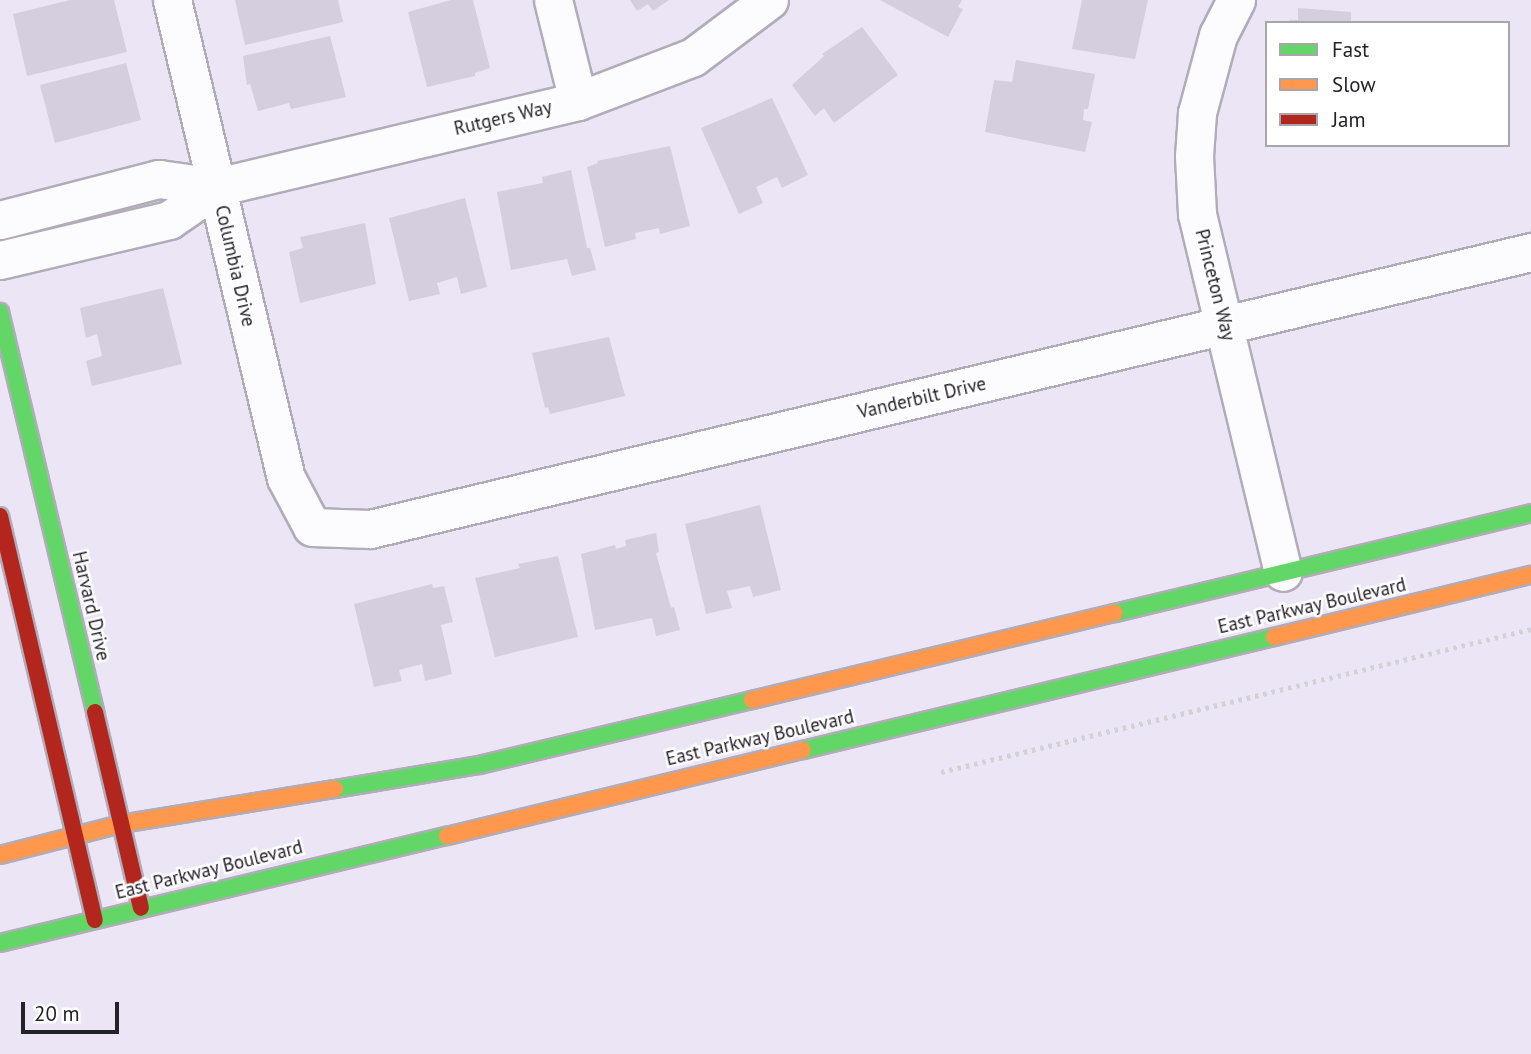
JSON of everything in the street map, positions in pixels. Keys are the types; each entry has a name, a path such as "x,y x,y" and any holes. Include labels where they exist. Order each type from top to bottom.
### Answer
{"street":[{"name":"Columbia Drive","path":"172,0 286,478 312,527"},
{"path":"553,0 578,101"},
{"name":"Rutgers Way","path":"0,220 159,179 216,187 578,101 693,57 769,0"},
{"name":"Princeton Way","path":"1236,0 1217,35 1198,114 1195,156 1198,214 1283,572"},
{"name":"Rutgers Way","path":"0,260 169,220 216,187"},
{"name":"Vanderbilt Drive","path":"312,527 370,529 1531,252"},
{"name":"Harvard Drive","path":"0,312 141,908"},
{"name":"East Parkway Boulevard","path":"0,855 121,824 479,765 1531,513"},
{"path":"0,516 95,920"},
{"name":"East Parkway Boulevard","path":"0,943 1531,575"}],"path":[{"path":"941,772 1531,629"}],"building":[{"path":"70,0 114,0 127,52 27,76 13,14"},
{"path":"235,0 338,0 343,22 245,45"},
{"path":"451,0 473,0 490,68 475,73 475,76 427,87 408,12"},
{"path":"630,0 669,0 653,11 648,4 637,11"},
{"path":"880,0 962,0 958,7 963,9 948,37"},
{"path":"1082,0 1148,0 1135,59 1072,49"},
{"path":"1298,8 1351,12 1351,21 1289,21 1298,20"},
{"path":"862,27 898,75 834,123 824,108 815,116 792,85 824,56 822,54"},
{"path":"330,36 346,97 291,109 289,103 258,111 250,84 247,85 243,56"},
{"path":"1016,60 1095,74 1088,109 1084,109 1083,120 1092,122 1085,152 985,132 994,80 1012,82"},
{"path":"126,63 141,120 55,143 40,85"},
{"path":"772,98 808,175 782,188 777,177 756,187 763,203 739,214 701,128"},
{"path":"670,146 690,226 660,234 659,228 635,233 636,239 605,247 587,167 598,163 597,161"},
{"path":"571,170 587,248 590,248 596,270 572,276 567,259 511,270 497,192 543,183 542,177"},
{"path":"465,198 487,287 461,294 457,277 437,283 440,294 409,301 389,218"},
{"path":"365,223 376,284 300,303 289,252 303,248 300,237"},
{"path":"163,288 182,364 92,386 86,361 102,356 97,334 86,338 80,308"},
{"path":"609,337 625,396 550,414 548,407 545,408 532,353"},
{"path":"760,505 781,590 753,597 750,586 727,591 732,608 706,614 685,524"},
{"path":"656,533 659,552 656,553 680,630 656,636 652,618 595,630 581,554 615,545 616,549 626,546 625,540"},
{"path":"558,556 578,637 495,657 475,578 520,568 518,564"},
{"path":"432,584 433,588 444,586 453,622 441,625 452,674 425,681 422,664 399,670 402,681 374,687 354,604"}],"traffic: fast":[{"path":"0,312 95,712"},
{"path":"1115,613 1531,513"},
{"path":"803,750 1274,637"},
{"path":"335,789 479,765 752,700"},
{"path":"0,943 447,836"}],"traffic: slow":[{"path":"1274,637 1531,575"},
{"path":"752,700 1115,613"},
{"path":"447,836 803,750"},
{"path":"0,855 121,824 335,789"}],"traffic: jam":[{"path":"0,516 95,920"},
{"path":"95,712 141,908"}]}
